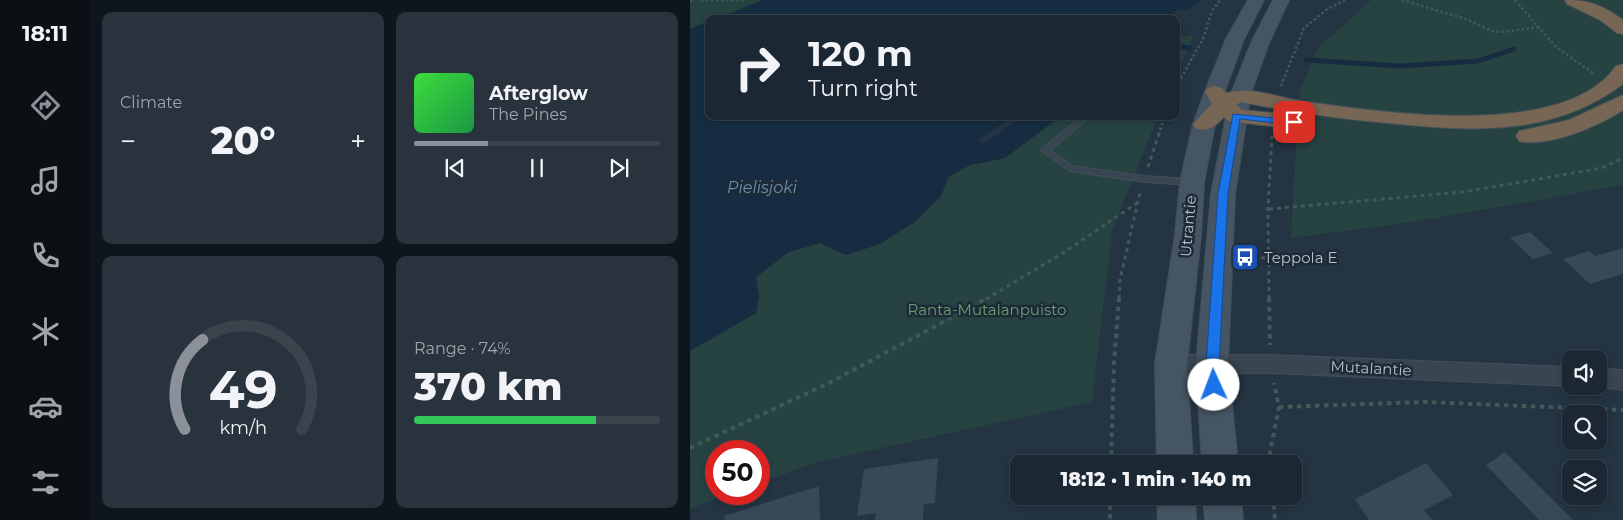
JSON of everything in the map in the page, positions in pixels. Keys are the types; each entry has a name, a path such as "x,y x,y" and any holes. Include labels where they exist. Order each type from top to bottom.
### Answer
{"highway":[{"path":"1573,0 1606,16 1623,29"},
{"path":"1229,103 1302,107 1456,123 1487,123 1519,120 1569,108 1596,94 1618,78 1623,70"},
{"path":"1229,103 1424,138 1475,139 1540,134 1564,129 1582,123 1623,101"}],"main road":[{"name":"Utrantie","path":"1219,455 1212,365 1229,103 1235,38 1256,0"},
{"name":"Utrantie","path":"1175,455 1171,364 1188,235 1192,182 1204,124 1229,103 1281,0"},
{"path":"1176,505 1177,520"},
{"path":"1223,505 1224,520"}],"street":[{"name":"Mutalantie","path":"1171,364 1270,364 1562,377"},
{"path":"1607,379 1623,380"}],"lane":[{"path":"1082,120 1046,150 1070,168 1144,179 1192,182"}],"path":[{"path":"690,1 696,0"},
{"path":"701,0 746,0"},
{"path":"1180,80 1203,39 1212,11 1220,0"},
{"path":"1402,0 1447,12 1492,31 1504,32 1538,27"},
{"path":"1515,0 1528,12 1538,27 1573,62 1595,74"},
{"path":"1155,144 1164,120"},
{"path":"1270,455 1279,407 1270,364 1268,209 1463,192 1602,168 1623,158"},
{"path":"690,448 865,365 978,304 1054,259 1137,203 1120,280 1114,363 1111,455"},
{"path":"1244,257 1269,258"},
{"path":"1279,407 1425,402 1623,410"},
{"path":"1110,505 1110,520"},
{"path":"1274,505 1275,520"}],"green space":[{"path":"690,0 762,0 726,15 705,15 705,23 690,29"},
{"path":"1371,0 1623,0 1623,185 1413,222 1291,238 1299,92 1318,48"},
{"path":"1194,35 1180,65 1180,37"},
{"name":"Ranta-Mutalanpuisto","path":"1056,120 1156,120 1112,231 1092,402 818,462 770,479 770,440 705,440 705,503 690,508 690,351 756,313 759,297 756,277 789,252 820,243 846,255 941,196 948,177 970,165 1005,158"}],"water":[{"path":"763,0 1199,0 1187,10 1179,8 1170,15 726,15"},
{"name":"Pielisjoki","path":"705,23 705,120 1056,120 1005,158 970,165 948,177 941,196 916,221 880,244 846,255 820,243 789,252 756,277 759,297 756,313 690,351 690,29"}],"pier":[{"path":"1007,120 1017,120 983,144 977,141"}],"building":[{"path":"1530,232 1553,253 1533,259 1510,238"},
{"path":"1623,248 1623,274 1590,284 1563,259 1589,251 1595,256"},
{"path":"1505,452 1573,520 1539,520 1486,465"},
{"path":"938,458 935,503 924,504 923,520 875,520 876,513 857,516 864,469"},
{"path":"1426,463 1453,495 1424,510 1432,520 1369,520 1355,499"},
{"path":"819,486 820,520 725,520 724,516 759,505 770,505 770,501"}],"waterway":[{"path":"1180,47 1190,48"},
{"path":"1306,60 1400,66 1478,61 1514,49"}],"place":[{"name":"Teppola E","path":"1245,257"}],"route":[{"path":"1214,385 1212,365 1223,194 1236,116 1294,122"}]}
